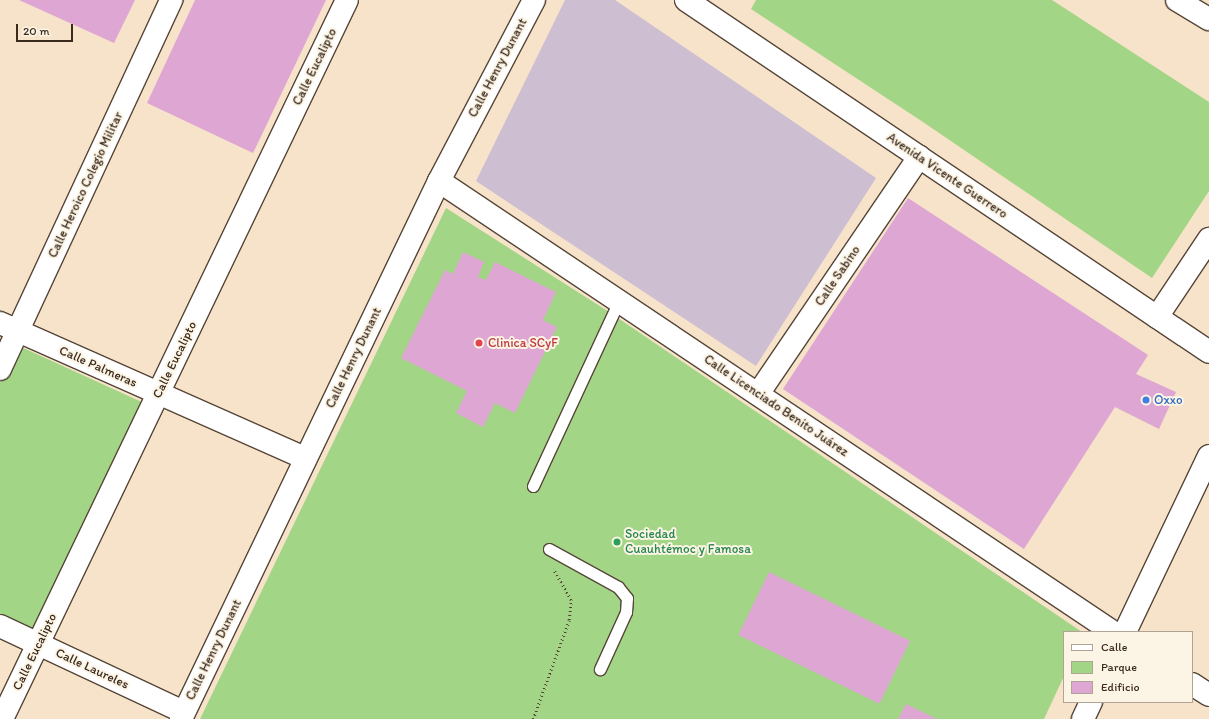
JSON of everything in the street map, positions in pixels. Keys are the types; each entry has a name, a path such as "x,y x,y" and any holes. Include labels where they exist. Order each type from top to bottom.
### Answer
{"street":[{"name":"Calle Heroico Colegio Militar","path":"0,368 9,327 171,0"},
{"name":"Calle Eucalipto","path":"2,719 347,0"},
{"name":"Calle Henry Dunant","path":"182,715 439,181 534,0"},
{"name":"Avenida Vicente Guerrero","path":"686,0 1157,317 1207,347"},
{"path":"1177,0 1209,19"},
{"name":"Calle Sabino","path":"758,394 919,157"},
{"name":"Calle Licenciado Benito Juárez","path":"439,181 1112,631"},
{"path":"1157,317 1209,240"},
{"name":"Calle Palmeras","path":"9,327 305,458"},
{"path":"1125,631 1209,456"},
{"name":"Calle Laureles","path":"0,626 182,715"},
{"path":"1193,685 1209,695"},
{"path":"1083,719 1091,703"}],"lane":[{"path":"533,486 619,301"},
{"path":"549,549 618,588 627,598 626,612 600,669"}],"path":[{"path":"533,719 568,620 571,600 553,568 549,549"}],"shaded area":[{"path":"565,0 615,0 876,178 756,366 476,181"}],"green space":[{"path":"756,0 1052,0 1209,102 1209,191 1152,278 923,122 751,9"},
{"name":"Sociedad Cuauhtémoc y Famosa","path":"446,208 606,310 1081,631 1063,631 1063,678 1044,719 200,719"},
{"path":"19,346 146,404 36,636 0,618 0,383"}],"building":[{"path":"19,0 135,0 114,43"},
{"path":"195,0 326,0 253,153 147,103"},
{"path":"908,198 1148,355 1136,374 1176,392 1159,429 1115,407 1024,549 783,389"},
{"name":"Clinica SCyF","path":"463,252 484,262 478,277 486,280 495,262 556,292 543,320 557,327 515,413 495,403 483,427 456,413 467,391 401,358 445,270 453,274"},
{"path":"769,572 910,641 879,704 738,635"},
{"path":"906,704 937,719 898,719"}],"place":[{"name":"Clinica SCyF","path":"479,343"},
{"name":"Oxxo","path":"1146,400"},
{"name":"Sociedad Cuauhtémoc y Famosa","path":"617,542"}]}
